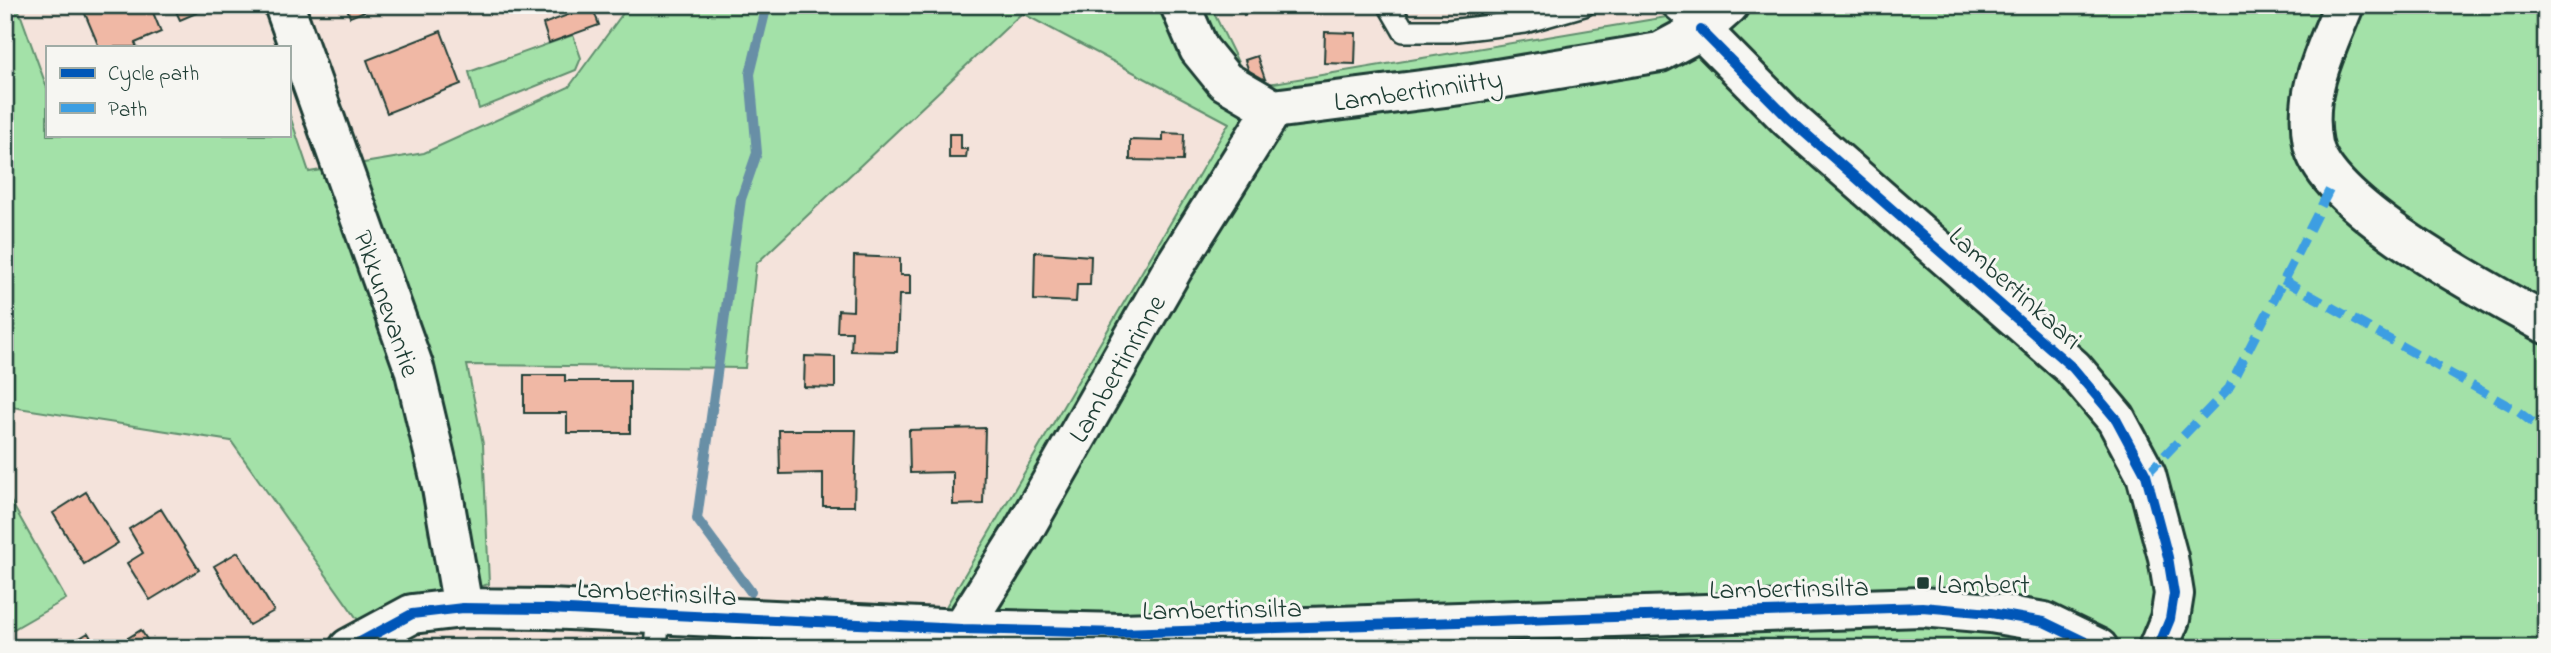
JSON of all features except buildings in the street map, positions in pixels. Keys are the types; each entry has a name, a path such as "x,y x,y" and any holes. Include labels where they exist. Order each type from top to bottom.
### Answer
{"street":[{"name":"Pikkunevantie","path":"284,5 414,368 441,482 463,608"},
{"path":"1180,5 1199,49 1225,81 1273,109"},
{"path":"1687,24 1729,5"},
{"path":"2344,5 2312,86 2313,145 2333,183 2422,254 2546,324"},
{"name":"Lambertinniitty","path":"1273,109 1461,85 1660,52 1687,24"},
{"name":"Lambertinkaari","path":"1687,24 1789,119 2073,368 2116,419 2146,475 2168,557 2174,594 2170,619 2158,648"},
{"name":"Lambertinrinne","path":"962,629 1021,535 1172,270 1273,109"},
{"name":"Lambertinsilta","path":"349,648 412,614 463,608 658,631 962,629 1398,636 1609,615 1922,607 1991,612 2044,622 2098,648"}],"lane":[{"path":"1389,5 1404,31 1449,31 1525,22 1584,5"}],"green space":[{"path":"5,5 17,5 46,85 46,136 290,136 290,116 309,172 424,153 569,87 629,5 1210,5 1250,87 1696,12 1703,5 2546,5 2546,648 1093,648 941,615 1229,123 1022,13 756,264 745,368 467,365 483,444 489,584 358,620 231,441 5,406"},
{"path":"573,35 581,58 576,70 479,109 469,72"},
{"path":"5,491 66,599 5,634"}],"waterway":[{"path":"751,592 697,519 741,199 757,153 750,74 767,5"}],"marked path":[{"path":"2146,475 2229,388 2333,183"},
{"path":"2283,280 2516,410 2546,433"}],"cycle path":[{"path":"1701,30 1789,119 2073,368 2116,419 2146,475 2168,557 2174,594 2170,619 2158,648"},
{"path":"349,648 412,614 463,608 548,609 962,629 1122,633 1922,607 1991,613 2044,622 2098,648"}],"place":[{"name":"Lambert","path":"1923,583"}]}
